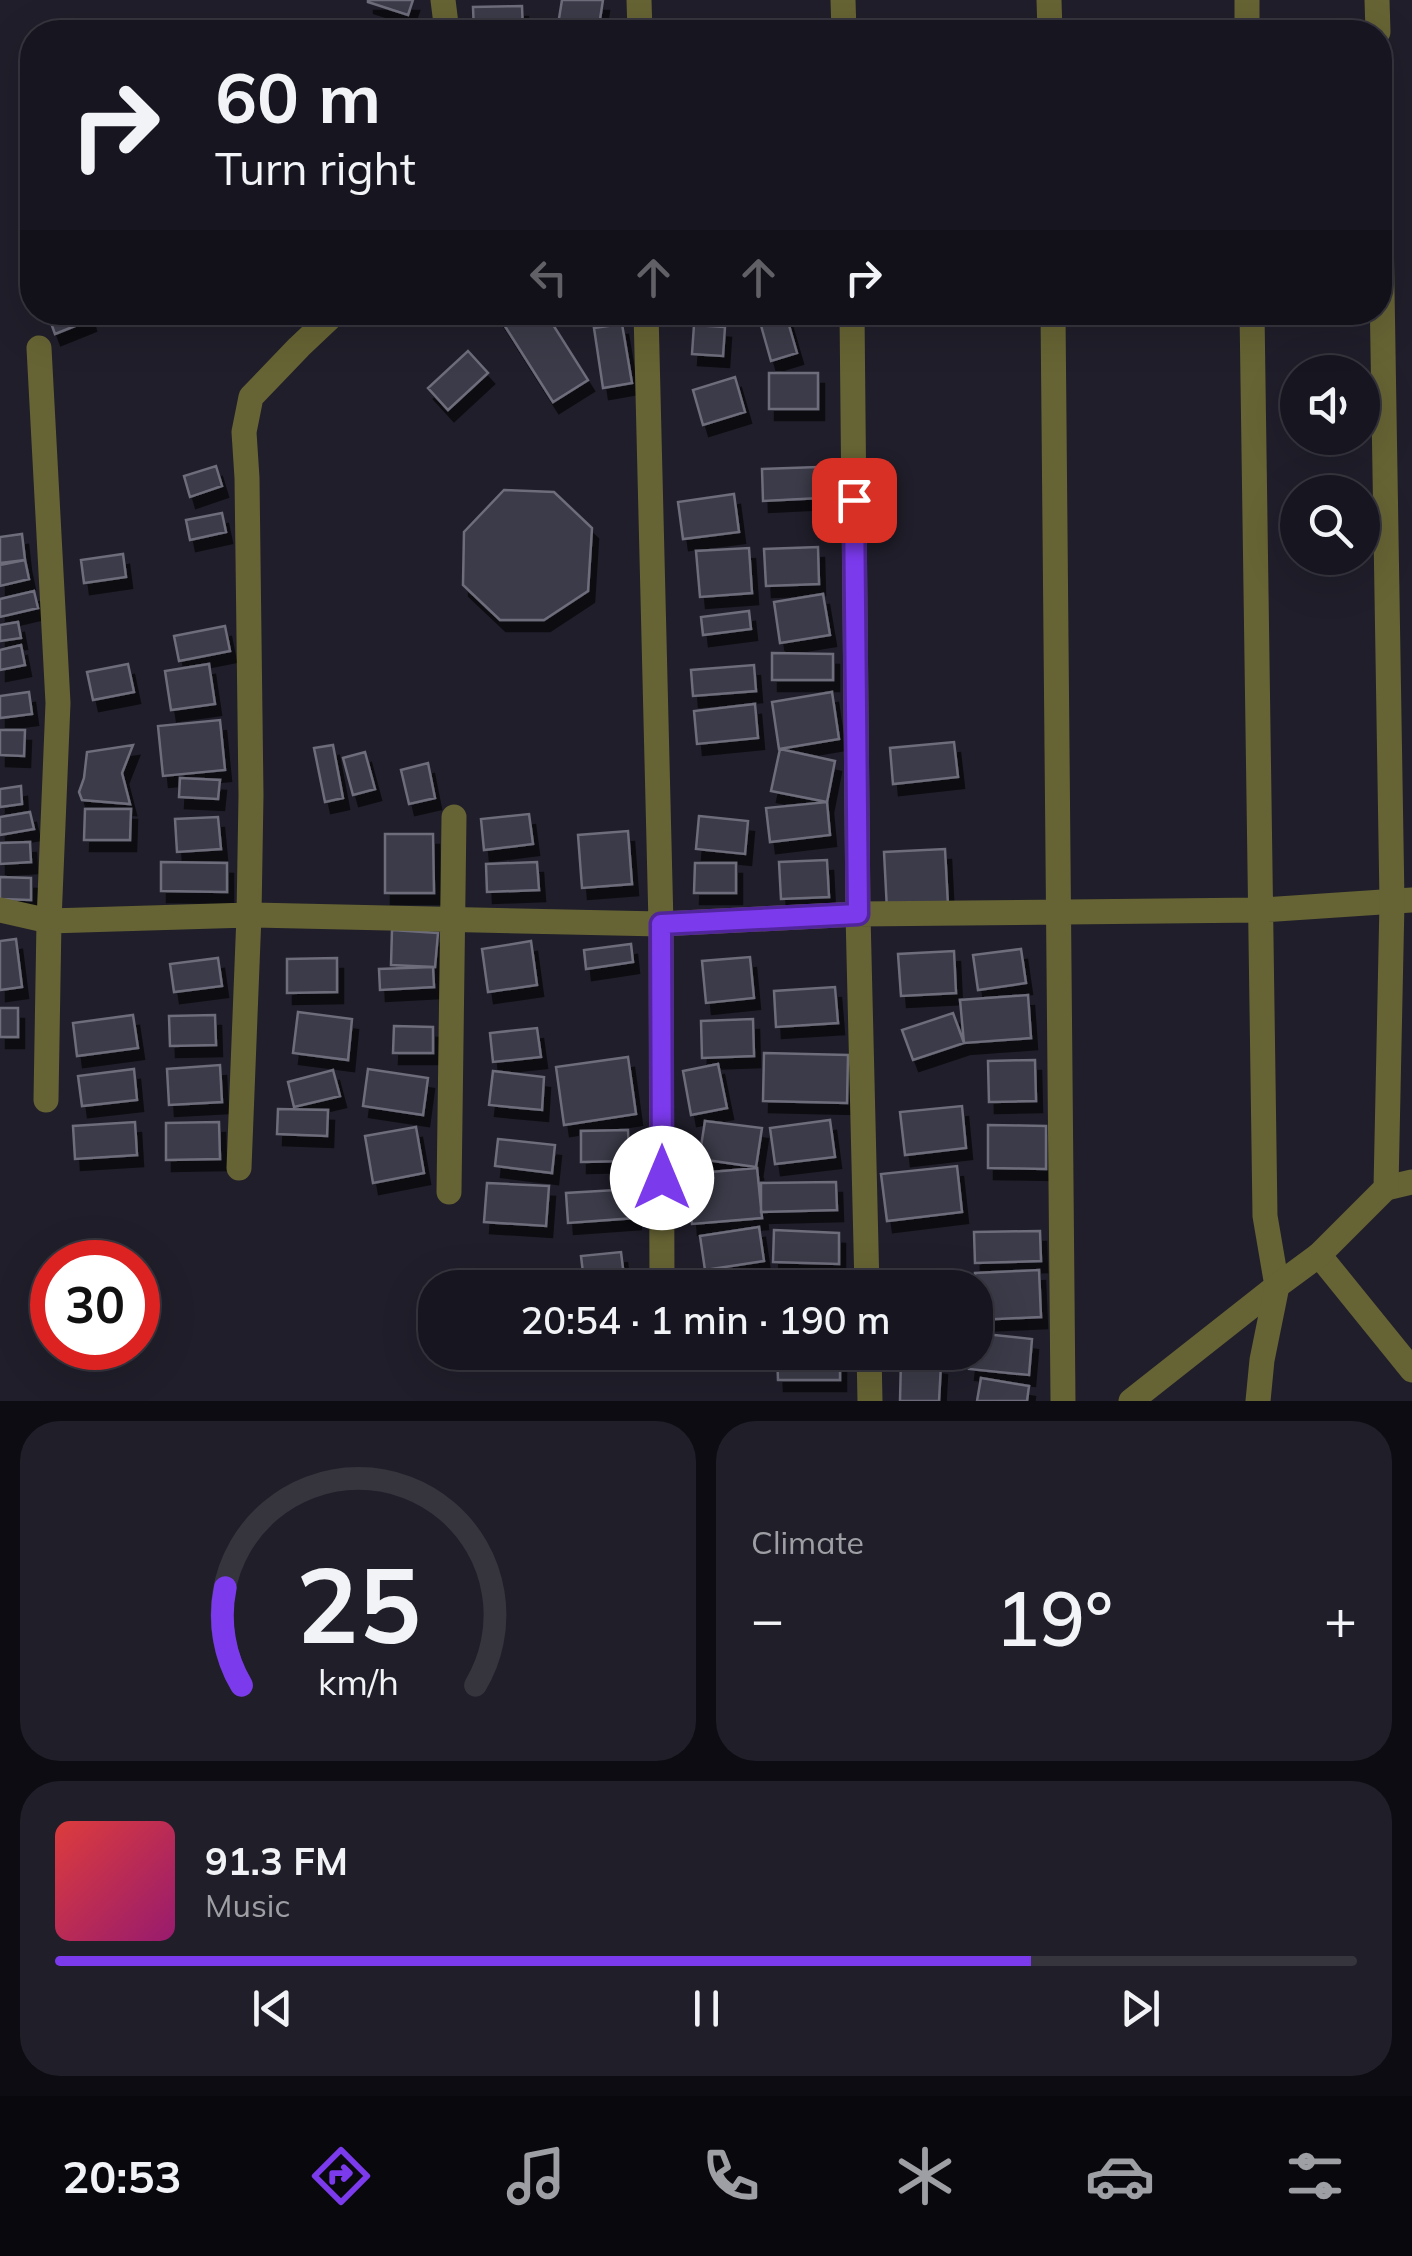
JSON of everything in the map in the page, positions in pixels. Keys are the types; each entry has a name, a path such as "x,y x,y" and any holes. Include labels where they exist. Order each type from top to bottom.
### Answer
{"street":[{"path":"239,1168 251,796 244,432 251,397 322,325"},
{"path":"646,325 661,924 662,1270"},
{"path":"852,325 858,914 867,1270"},
{"path":"1053,325 1063,1401"},
{"path":"1252,325 1266,1216 1277,1286 1258,1401"},
{"path":"1385,325 1402,901 1386,1188"},
{"path":"39,348 58,703 46,1100"},
{"path":"450,1192 454,817"},
{"path":"0,910 49,921 249,916 661,924 858,914 1262,910 1402,901"},
{"path":"1130,1401 1319,1255 1386,1188 1412,1182"},
{"path":"1319,1255 1412,1370"},
{"path":"869,1370 870,1401"}],"building":[{"path":"368,0 413,0 408,15"},
{"path":"562,0 603,0 600,20 559,20"},
{"path":"522,6 523,20 474,20 473,7"},
{"path":"52,325 78,325 55,334"},
{"path":"504,325 553,325 588,380 553,402"},
{"path":"622,325 632,383 603,388 594,328"},
{"path":"694,325 725,327 723,356 692,354"},
{"path":"761,325 789,325 797,353 771,361"},
{"path":"468,351 488,373 448,410 428,388"},
{"path":"769,373 818,373 818,409 769,409"},
{"path":"735,377 745,412 703,425 693,390"},
{"path":"216,466 222,486 190,497 184,476"},
{"path":"818,467 820,498 763,501 762,469"},
{"path":"504,490 554,492 592,528 588,591 544,620 500,620 463,585 464,532"},
{"path":"734,494 739,532 683,539 678,502"},
{"path":"222,513 226,532 190,540 186,520"},
{"path":"22,534 25,560 0,563 0,537"},
{"path":"818,547 819,584 766,586 764,549"},
{"path":"749,548 752,593 700,597 696,551"},
{"path":"123,554 126,577 84,583 81,560"},
{"path":"25,560 29,579 0,586 0,565"},
{"path":"34,591 38,608 0,617 0,599"},
{"path":"823,594 830,635 780,643 774,602"},
{"path":"749,611 751,629 703,635 701,617"},
{"path":"18,622 21,638 0,641 0,625"},
{"path":"225,626 230,651 179,661 174,636"},
{"path":"21,645 25,665 0,670 0,650"},
{"path":"772,653 833,654 833,680 772,680"},
{"path":"128,664 134,692 93,700 87,672"},
{"path":"209,664 215,704 171,710 165,671"},
{"path":"754,665 756,691 693,696 691,670"},
{"path":"29,692 32,714 0,718 0,696"},
{"path":"832,692 839,739 779,749 772,702"},
{"path":"755,704 758,738 697,744 694,711"},
{"path":"220,720 225,770 163,776 158,726"},
{"path":"0,730 25,730 24,756 0,755"},
{"path":"954,742 958,777 893,784 890,748"},
{"path":"133,745 122,773 130,804 82,800 79,792 87,752"},
{"path":"333,745 343,798 325,802 314,748"},
{"path":"780,749 835,761 827,802 771,791"},
{"path":"365,752 375,789 353,795 343,758"},
{"path":"428,763 435,798 409,804 401,770"},
{"path":"180,778 220,780 218,799 179,797"},
{"path":"21,786 22,804 0,807 0,789"},
{"path":"827,802 830,835 770,842 766,808"},
{"path":"85,809 131,809 130,840 84,840"},
{"path":"30,812 34,829 0,835 0,817"},
{"path":"529,814 533,844 484,850 481,819"},
{"path":"699,816 748,821 745,854 696,849"},
{"path":"218,817 221,849 177,852 175,819"},
{"path":"628,831 632,884 582,888 578,835"},
{"path":"385,834 433,834 434,893 385,893"},
{"path":"30,842 31,862 0,864 0,843"},
{"path":"945,849 948,906 887,910 884,852"},
{"path":"827,860 829,897 781,899 779,862"},
{"path":"161,862 227,863 227,892 161,891"},
{"path":"537,862 539,890 487,892 486,864"},
{"path":"695,863 736,863 736,893 694,893"},
{"path":"0,877 31,878 31,900 0,899"},
{"path":"392,930 438,933 435,967 391,965"},
{"path":"16,939 22,987 0,990 0,941"},
{"path":"531,941 537,985 488,992 482,949"},
{"path":"631,944 633,962 586,969 584,950"},
{"path":"1021,949 1026,983 978,990 973,955"},
{"path":"954,951 956,993 901,996 898,954"},
{"path":"750,957 754,998 706,1003 702,961"},
{"path":"218,958 222,986 174,992 170,964"},
{"path":"337,958 337,992 287,993 287,959"},
{"path":"433,967 434,987 380,990 379,969"},
{"path":"835,987 838,1023 776,1027 774,991"},
{"path":"1028,995 1031,1038 964,1043 960,1000"},
{"path":"0,1008 18,1008 18,1037 0,1037"},
{"path":"298,1012 352,1019 348,1060 293,1053"},
{"path":"953,1013 964,1043 913,1060 902,1030"},
{"path":"133,1015 138,1048 77,1056 73,1023"},
{"path":"215,1015 216,1045 170,1046 169,1016"},
{"path":"753,1019 754,1056 702,1058 701,1021"},
{"path":"394,1026 433,1027 433,1053 393,1053"},
{"path":"537,1028 541,1057 493,1062 490,1033"},
{"path":"764,1053 848,1055 847,1103 763,1101"},
{"path":"628,1057 636,1114 564,1125 556,1067"},
{"path":"1035,1060 1036,1101 989,1102 988,1061"},
{"path":"718,1064 727,1108 691,1115 683,1071"},
{"path":"220,1065 222,1102 169,1105 167,1069"},
{"path":"134,1069 137,1100 82,1106 78,1076"},
{"path":"368,1069 428,1078 423,1115 363,1106"},
{"path":"333,1070 340,1096 294,1107 288,1082"},
{"path":"493,1071 544,1077 542,1110 489,1105"},
{"path":"962,1106 966,1148 905,1155 900,1112"},
{"path":"278,1109 328,1110 327,1136 277,1134"},
{"path":"830,1120 835,1157 775,1164 770,1128"},
{"path":"705,1121 762,1128 756,1167 699,1159"},
{"path":"135,1122 137,1155 75,1159 73,1126"},
{"path":"219,1122 220,1159 166,1160 166,1123"},
{"path":"988,1125 1046,1126 1046,1169 988,1168"},
{"path":"416,1127 424,1173 373,1183 365,1136"},
{"path":"628,1130 629,1161 581,1162 581,1131"},
{"path":"498,1139 555,1145 552,1173 495,1166"},
{"path":"957,1166 962,1212 887,1221 881,1174"},
{"path":"757,1168 762,1218 692,1224 688,1174"},
{"path":"836,1182 837,1210 761,1212 761,1183"},
{"path":"487,1183 549,1186 546,1226 484,1222"},
{"path":"633,1189 635,1218 568,1223 566,1193"},
{"path":"759,1227 764,1261 705,1270 700,1236"},
{"path":"774,1230 839,1233 839,1264 773,1262"},
{"path":"1040,1231 1041,1261 975,1263 974,1232"},
{"path":"621,1252 623,1270 583,1270 581,1256"},
{"path":"1039,1270 1041,1317 993,1319 993,1272"},
{"path":"993,1335 1032,1339 1029,1375 979,1370 993,1370"},
{"path":"778,1370 840,1370 840,1380 778,1380"},
{"path":"901,1370 941,1370 939,1401 900,1401"},
{"path":"981,1378 1029,1386 1027,1401 977,1401"}],"route":[{"path":"662,1178 661,924 858,914 854,500"}]}
